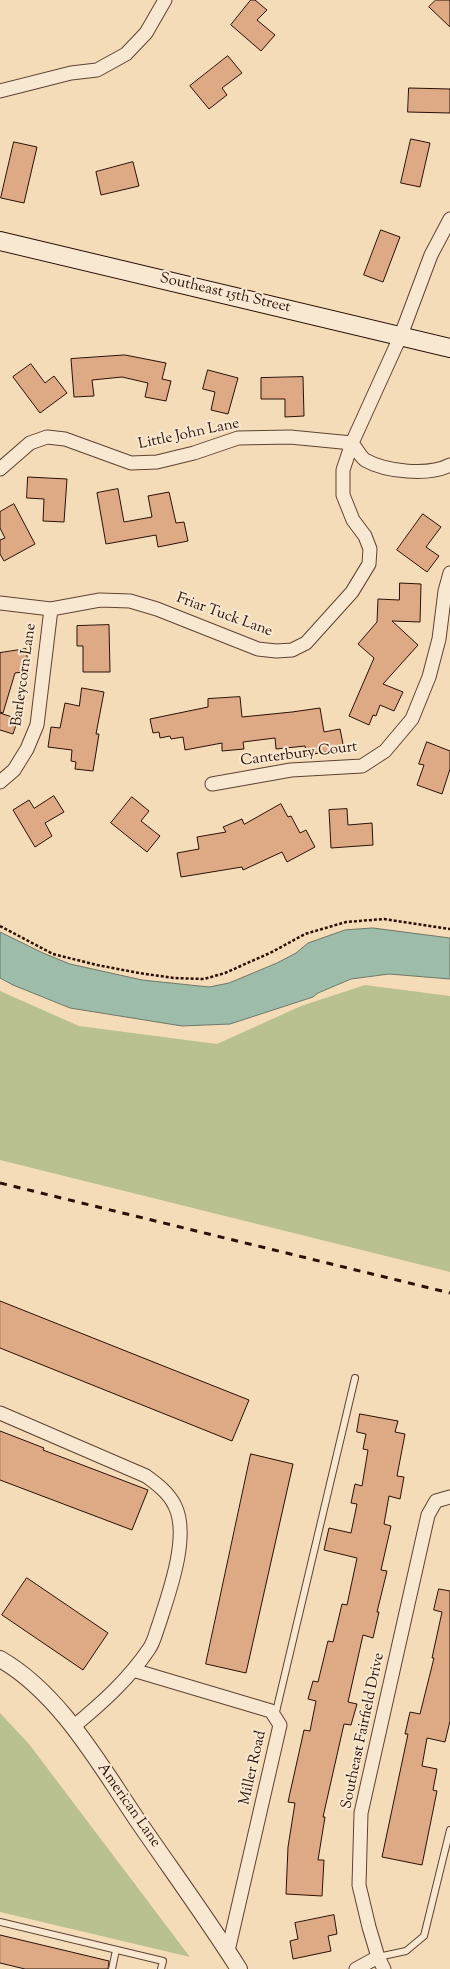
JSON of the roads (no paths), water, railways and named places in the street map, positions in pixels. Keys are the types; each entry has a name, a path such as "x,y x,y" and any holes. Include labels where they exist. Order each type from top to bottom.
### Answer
{"main road":[{"name":"Southeast 15th Street","path":"0,241 401,335 450,348"}],"street":[{"path":"0,91 71,73 97,70 126,54 146,33 165,0"},
{"name":"Friar Tuck Lane","path":"0,603 51,609 100,600 130,601 157,608 258,649 276,651 292,650 306,643 352,592 369,564 370,549 365,536 353,520 343,495 342,470 352,443 401,335 431,255 450,219"},
{"name":"Little John Lane","path":"0,469 30,444 46,438 65,439 131,463 157,462 238,438 290,437 352,443"},
{"path":"352,443 364,459 379,466 407,472 444,468 450,465"},
{"name":"Canterbury Court","path":"212,784 291,770 362,766 385,751 412,718 429,677 439,639 445,591 450,572"},
{"name":"Barleycorn Lane","path":"0,782 14,770 27,749 37,725 51,609"},
{"path":"0,1413 146,1476 160,1486 175,1506 181,1528 173,1582 150,1647 133,1670 109,1697 74,1727"},
{"name":"Southeast Fairfield Drive","path":"381,1963 359,1885 361,1813 428,1515 436,1500 450,1497"},
{"name":"American Lane","path":"0,1659 22,1672 39,1688 74,1727 239,1969"},
{"name":"Miller Road","path":"133,1670 271,1712 280,1725 228,1951"},
{"path":"356,1969 381,1963"}],"lane":[{"path":"275,1718 355,1378"},
{"path":"381,1963 406,1951 424,1936 450,1830"},
{"path":"0,1922 163,1961 161,1969"},
{"path":"112,1969 116,1950"}],"railway":[{"path":"0,1183 450,1293"}]}
